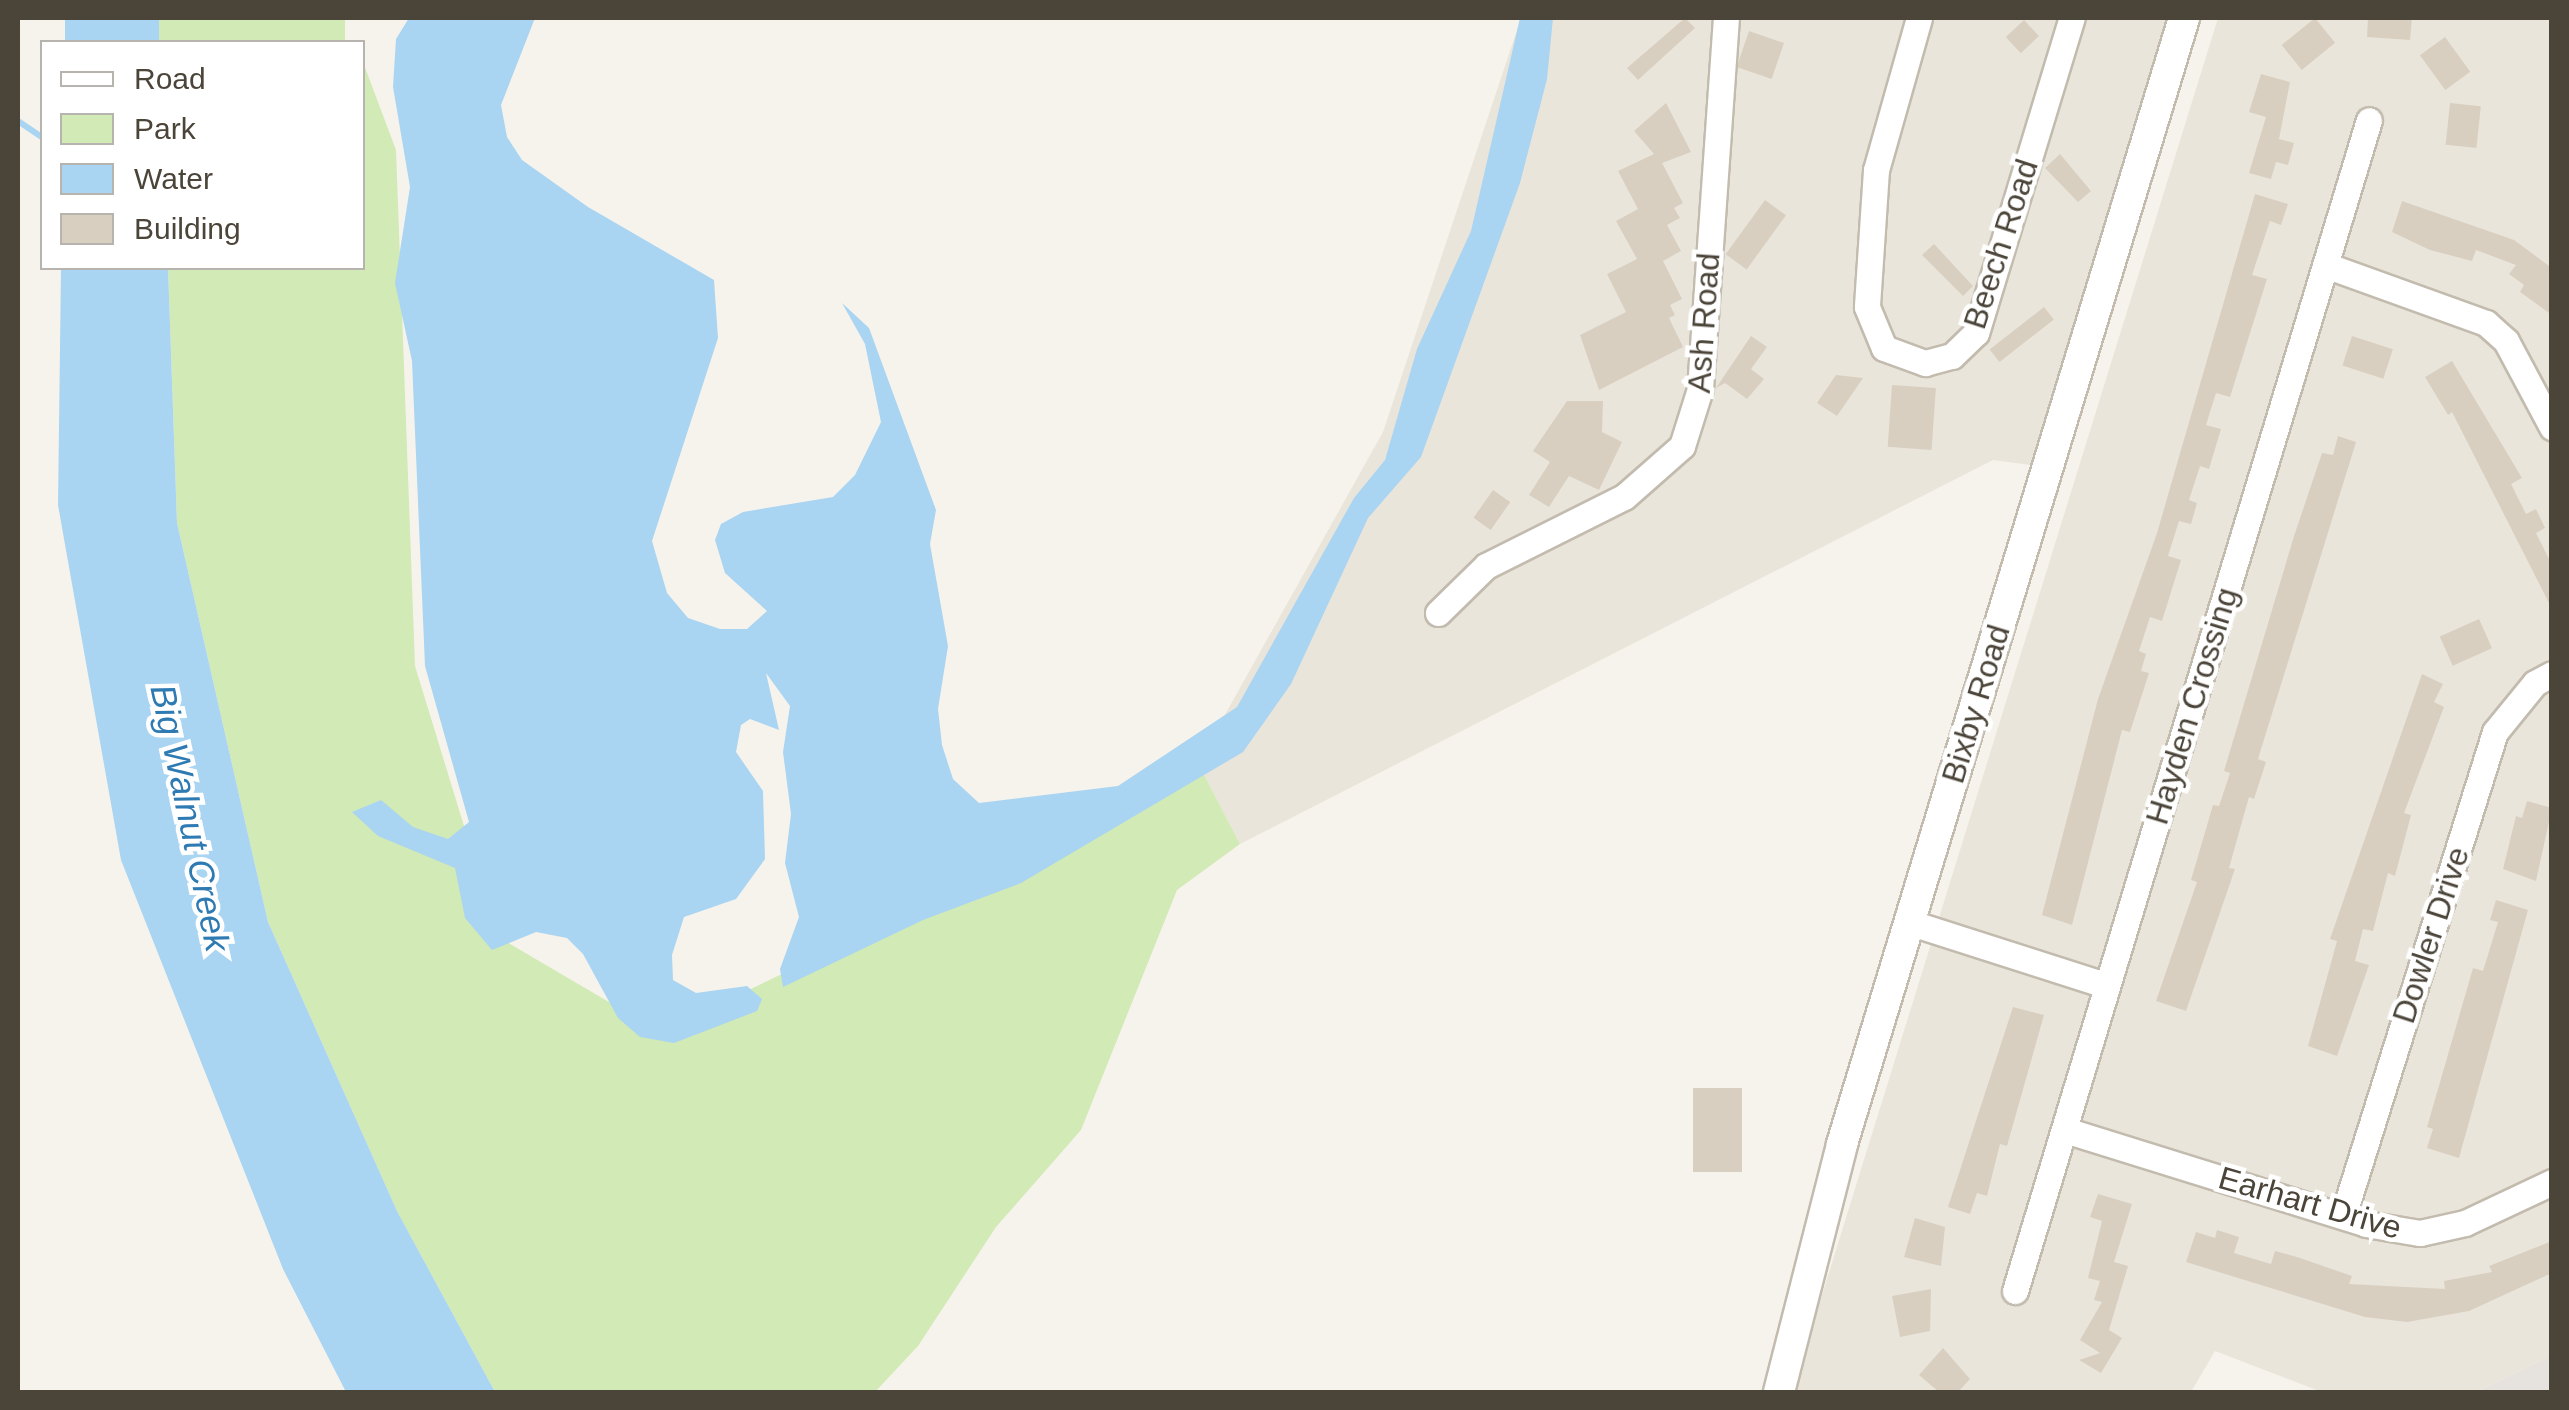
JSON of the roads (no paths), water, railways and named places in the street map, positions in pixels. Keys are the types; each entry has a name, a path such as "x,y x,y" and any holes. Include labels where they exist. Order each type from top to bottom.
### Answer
{"street":[{"name":"Ash Road","path":"1438,612 1486,566 1624,497 1682,446 1700,389 1726,18"},
{"name":"Beech Road","path":"1919,18 1876,170 1867,307 1884,348 1925,363 1952,356 1976,333 2072,18"},
{"name":"Bixby Road","path":"1779,1392 1821,1218 1908,922 2184,18"},
{"name":"Hayden Crossing","path":"2015,1291 2328,266 2369,120"},
{"path":"2328,266 2486,323 2506,341 2552,427"},
{"name":"Dowler Drive","path":"2342,1216 2495,732 2535,683 2552,674"},
{"path":"1908,922 2106,985"},
{"name":"Earhart Drive","path":"2065,1130 2342,1216 2420,1234 2465,1223 2552,1182"}],"water":[{"path":"65,18 159,18 159,40 65,40"},
{"path":"409,18 535,18 501,105 507,137 522,160 588,207 714,280 718,338 652,541 667,593 688,618 720,629 747,629 767,611 725,573 715,540 721,524 743,512 833,497 855,475 881,422 865,344 842,303 869,328 936,510 930,544 948,646 938,709 942,745 953,779 979,803 1118,786 1237,707 1354,498 1385,460 1417,349 1471,231 1520,18 1553,18 1547,79 1520,183 1421,457 1368,518 1291,684 1243,752 1021,883 923,920 783,987 780,969 799,917 785,863 791,814 783,752 790,706 766,673 779,730 750,719 741,725 736,752 763,791 765,859 736,899 684,917 672,955 673,980 696,993 747,986 762,999 757,1011 674,1043 640,1037 618,1018 583,954 567,938 536,932 492,950 465,918 455,868 378,836 352,812 381,800 413,827 448,839 469,822 425,666 412,361 395,283 410,187 393,87 396,39"},
{"name":"Big Walnut Creek","path":"61,270 168,270 177,523 268,922 397,1211 495,1392 346,1392 283,1269 121,860 58,505"}],"waterway":[{"path":"18,121 40,136"}]}
